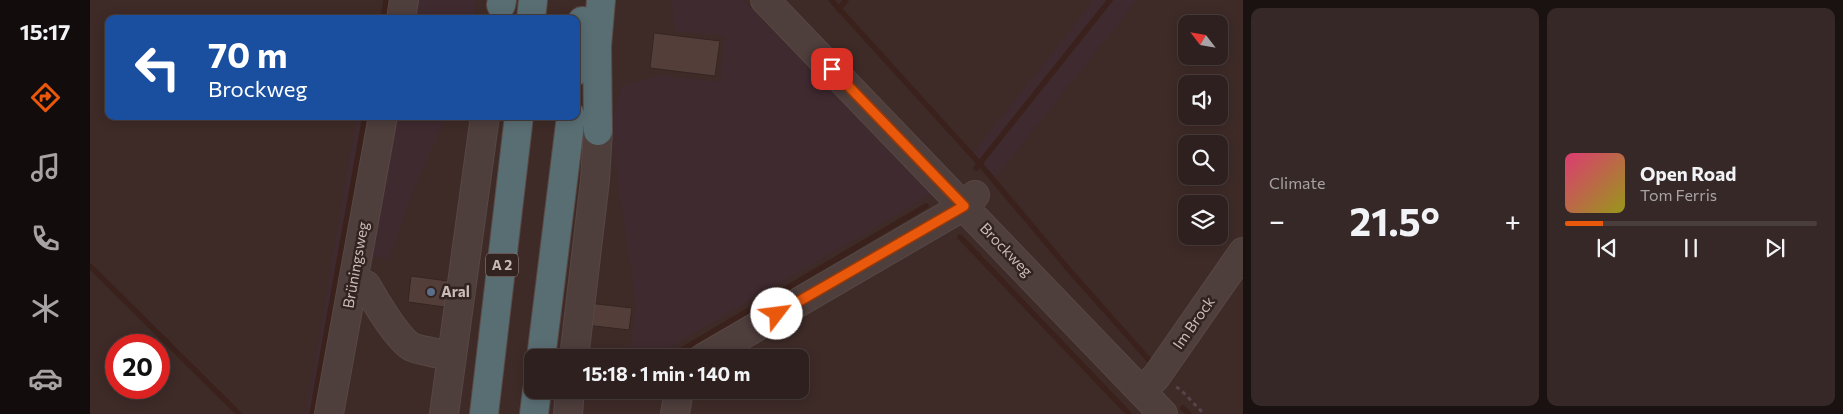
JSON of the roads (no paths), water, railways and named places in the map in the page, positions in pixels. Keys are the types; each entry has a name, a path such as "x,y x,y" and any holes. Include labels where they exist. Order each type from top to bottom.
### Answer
{"highway":[{"path":"531,15 533,0"},
{"path":"580,39 585,0"},
{"path":"598,132 597,46 601,0"},
{"name":"A 2","path":"484,414 520,120"},
{"path":"542,349 571,120"},
{"path":"534,414 536,399"}],"street":[{"path":"402,15 404,0"},
{"name":"Brockweg","path":"765,0 970,201 1148,384 1163,414"},
{"name":"Brüningsweg","path":"329,414 382,120"},
{"path":"444,414 484,120"},
{"path":"575,349 595,180 598,132"},
{"path":"718,349 970,201"},
{"name":"Im Brock","path":"1148,384 1243,252"},
{"path":"353,282 366,285 381,312 406,343 412,347 435,353"},
{"path":"568,414 569,399"},
{"path":"675,414 678,399"}],"waterway":[{"path":"384,15 386,0"},
{"path":"831,0 980,164 1070,271 1150,361"},
{"path":"839,9 846,0"},
{"path":"976,168 1110,0"},
{"path":"312,414 364,120"},
{"path":"683,349 926,206"},
{"path":"960,237 1129,414"},
{"path":"90,266 239,414"},
{"path":"1183,408 1189,414"}],"place":[{"name":"Aral","path":"431,292"}]}
